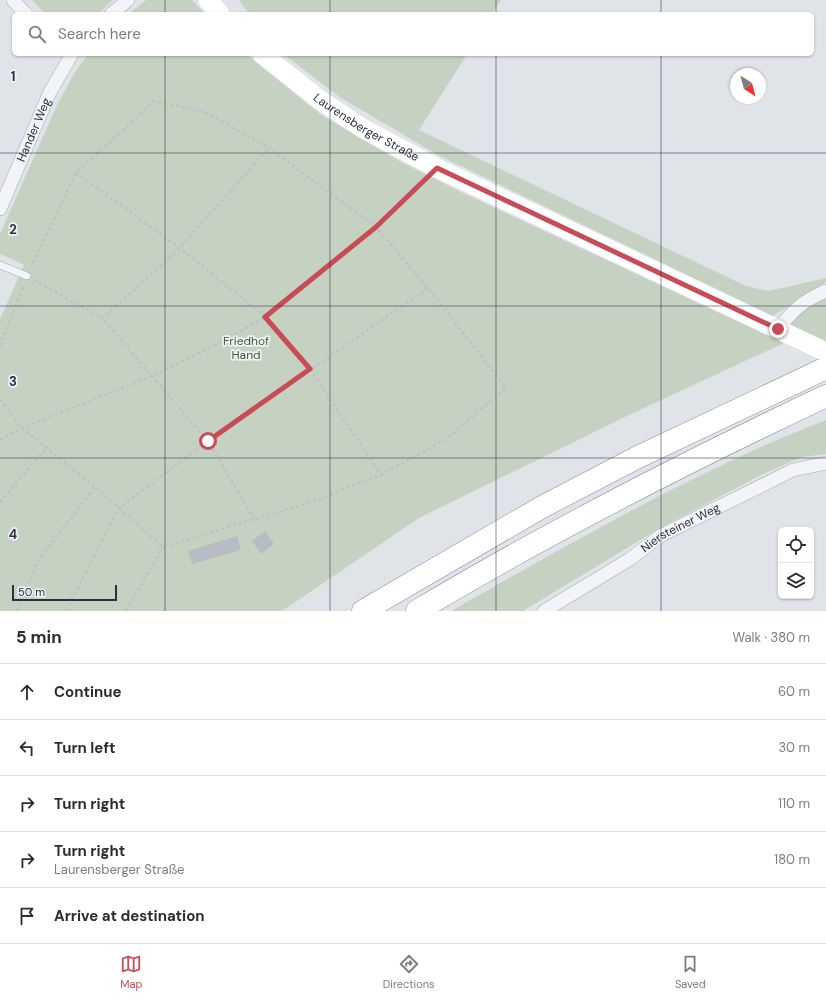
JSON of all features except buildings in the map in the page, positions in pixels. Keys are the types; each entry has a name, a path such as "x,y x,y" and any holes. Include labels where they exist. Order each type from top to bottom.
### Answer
{"highway":[{"path":"363,611 542,507 638,457 817,371"},
{"path":"417,611 550,534 731,441 826,396"}],"street":[{"path":"13,0 24,12"},
{"path":"113,12 128,0"},
{"path":"208,0 218,12"},
{"name":"Hander Weg","path":"0,207 50,92 68,56"},
{"name":"Laurensberger Straße","path":"265,56 320,100 362,128 437,168 826,352"},
{"path":"778,329 792,310 826,291"},
{"name":"Niersteiner Weg","path":"544,611 630,559 662,534 793,470 826,463"}],"lane":[{"path":"0,265 27,276"}],"path":[{"path":"0,346 27,276 76,173 154,101 205,112 269,148 376,227 428,288 506,388 445,440 381,475 310,502 163,547 126,611"},
{"path":"102,318 180,248 269,148"},
{"path":"0,440 22,428 152,376 218,344 265,317 376,227 437,168"},
{"path":"76,173 180,248 265,317 310,369 381,475"},
{"path":"27,276 102,318 208,441 254,519"},
{"path":"66,611 118,508 208,441 428,288"},
{"path":"0,399 22,428 95,487 163,547"},
{"path":"0,502 47,447"},
{"path":"16,611 39,559 95,487"}],"green space":[{"path":"32,0 113,0 100,12 43,12"},
{"path":"146,0 192,0 203,12 131,12"},
{"path":"239,0 501,0 493,12 248,12"},
{"name":"Friedhof Hand","path":"87,56 248,56 320,114 401,162 463,193 784,343 629,415 419,518 282,611 0,611 0,319 24,265 0,254 0,234 57,105 75,72"},
{"path":"286,56 466,56 419,130 746,286 769,291 826,278 826,282 773,316 438,155 341,98"},
{"path":"826,299 826,345 787,329 803,310"},
{"path":"826,420 826,454 802,457 763,474 660,528 523,611 451,611 589,534 682,485 777,440"}],"route":[{"path":"208,441 310,369 265,317 376,227 437,168 778,329"}]}
